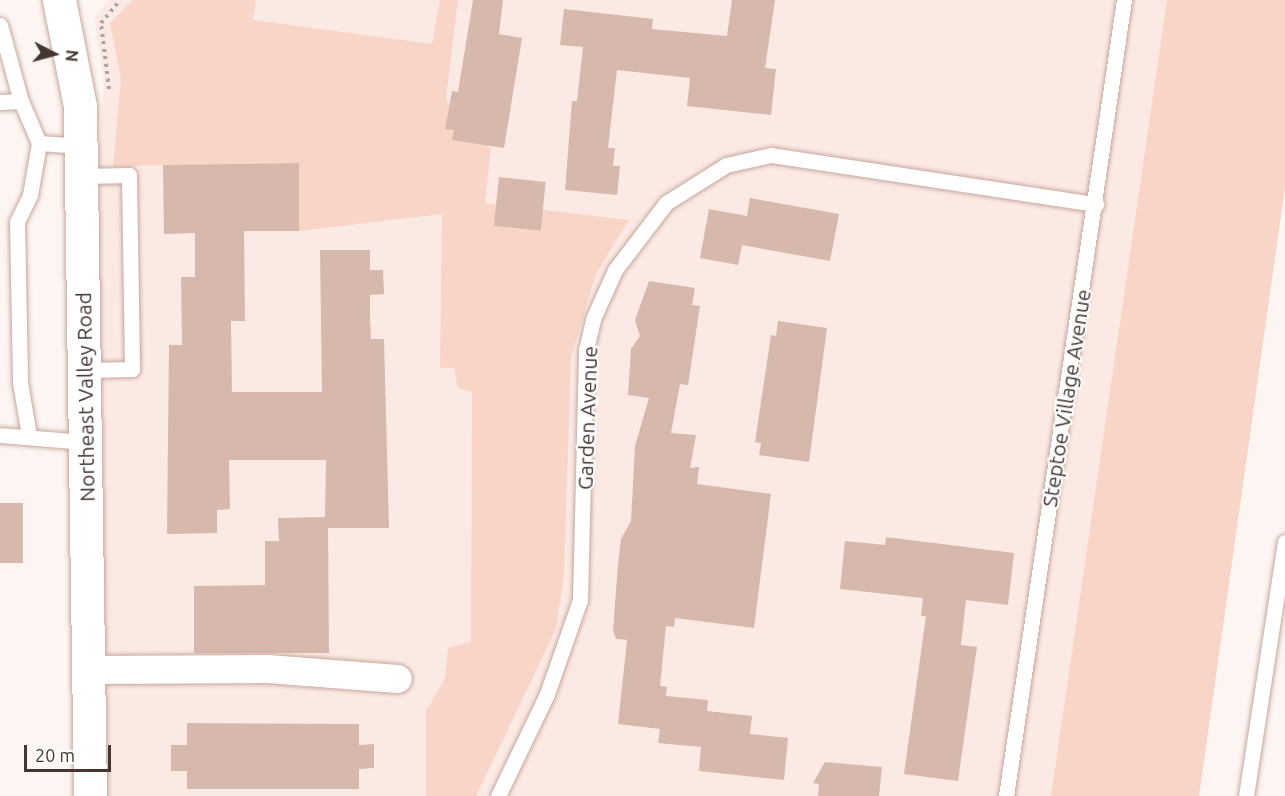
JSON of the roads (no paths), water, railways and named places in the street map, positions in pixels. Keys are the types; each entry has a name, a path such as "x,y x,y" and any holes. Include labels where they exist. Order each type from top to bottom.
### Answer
{"street":[{"name":"Northeast Valley Road","path":"59,0 72,53 82,161 90,796"},
{"path":"90,670 268,669 398,679"}],"lane":[{"name":"Steptoe Village Avenue","path":"1006,796 1096,204 1124,0"},
{"path":"0,25 21,100 39,143 30,195 17,222 20,382 28,436"},
{"path":"0,102 21,100"},
{"path":"39,143 82,161 129,175 132,369 85,370"},
{"name":"Garden Avenue","path":"498,796 547,694 580,600 586,350 593,319 615,270 666,203 726,165 771,155 1096,204"},
{"path":"0,435 86,442"},
{"path":"1246,796 1285,542"}]}
